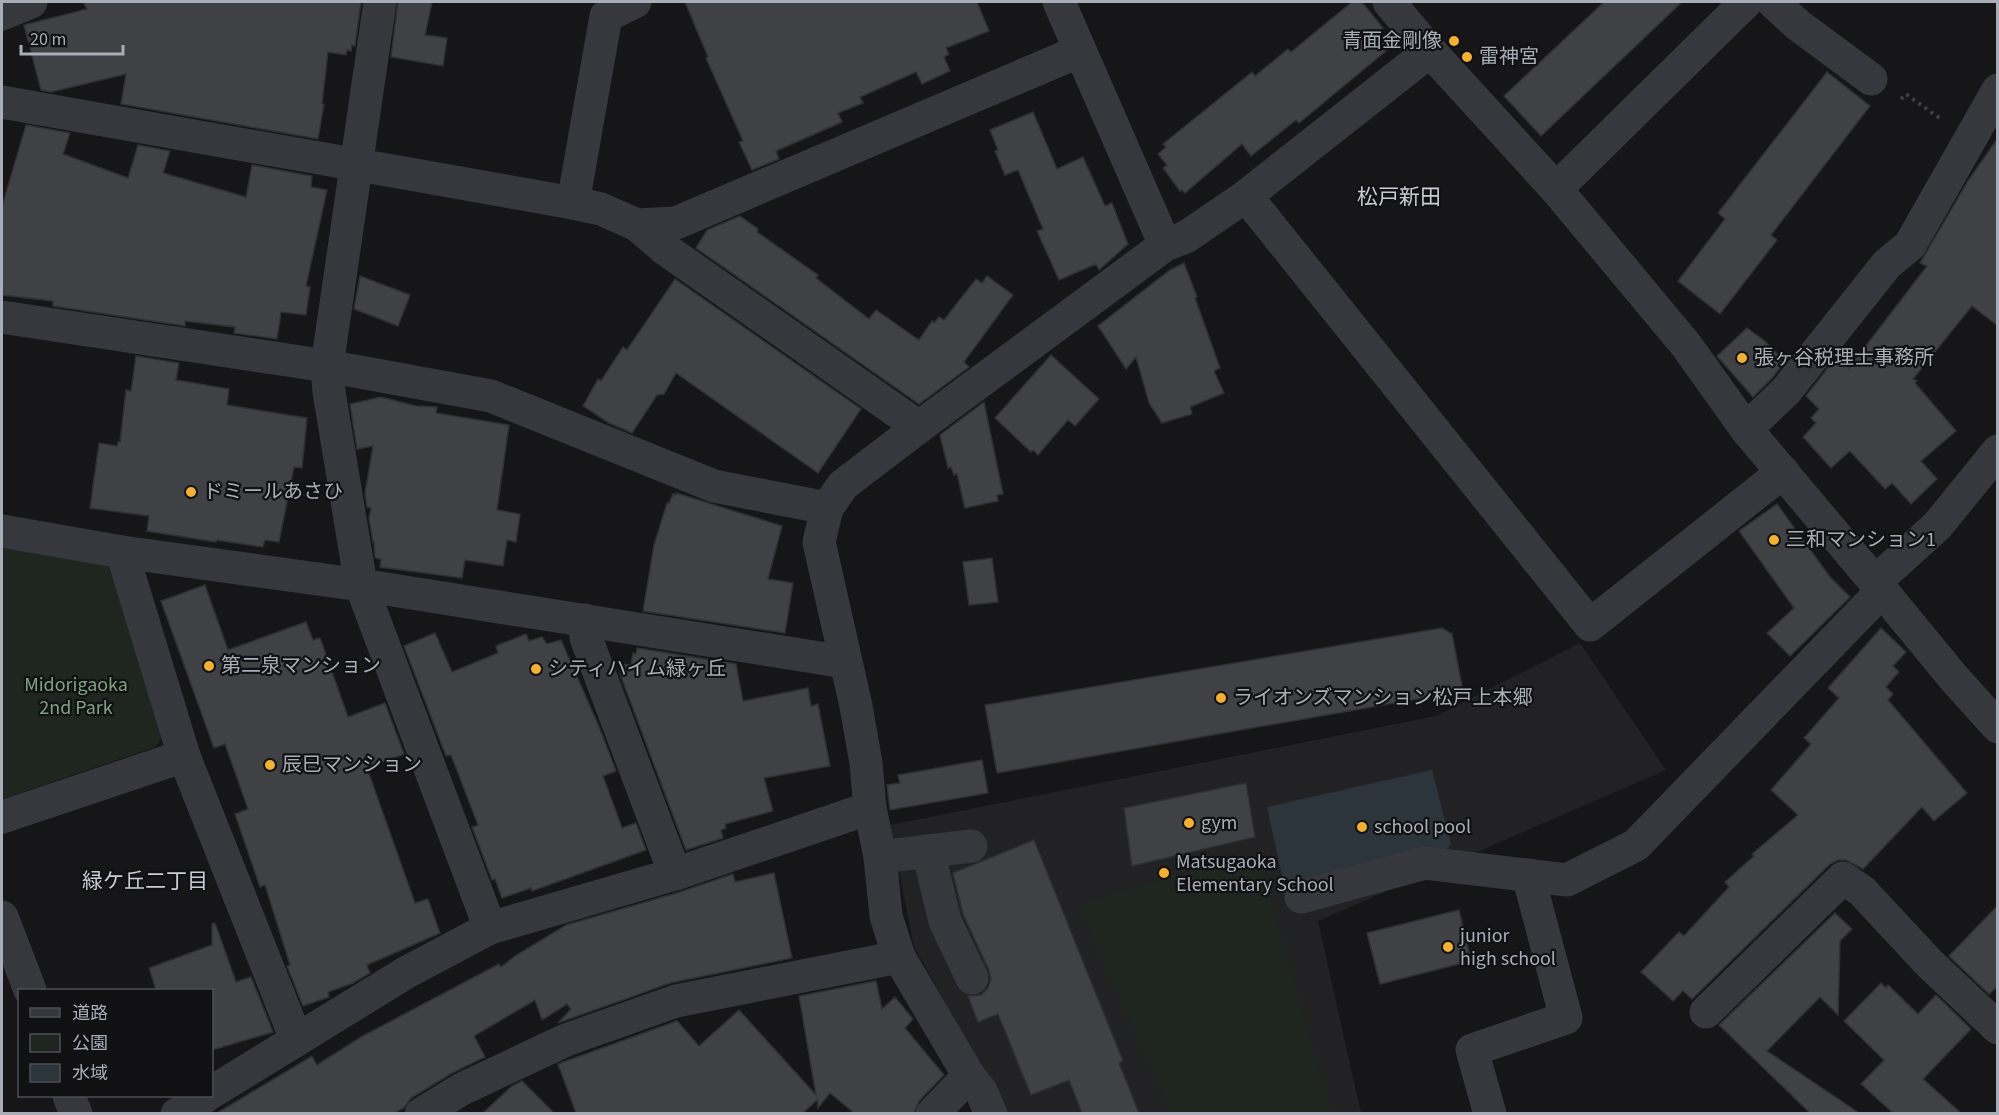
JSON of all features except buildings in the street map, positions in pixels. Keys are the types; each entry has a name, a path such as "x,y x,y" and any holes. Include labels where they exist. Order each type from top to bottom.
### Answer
{"street":[{"path":"2,14 31,2"},
{"path":"380,2 327,366 329,392 361,585 490,928"},
{"path":"573,203 606,16 635,2"},
{"path":"1059,2 1165,245"},
{"path":"1389,2 1430,51 1556,189 1686,345 1746,429 1953,677 1998,727"},
{"path":"1556,189 1746,2"},
{"path":"1773,2 1798,25 1871,79"},
{"path":"636,225 676,223 1080,51"},
{"path":"991,1113 981,1091 969,1076 899,957 886,916 880,857 870,808 856,706 819,542 827,508 843,486 919,427 1165,245 1186,237 1246,196 1430,51"},
{"path":"1746,429 1786,391 1887,264 1910,245 1998,90"},
{"path":"2,102 601,209 636,225 665,249 919,427"},
{"path":"1246,196 1590,625 1783,472"},
{"path":"2,317 327,366 492,396 714,486 827,508"},
{"path":"1301,897 1425,863 1567,880 1636,845 1937,526 1998,451"},
{"path":"2,531 122,552 361,585 845,662"},
{"path":"122,552 184,756 296,1039"},
{"path":"585,620 586,638 675,874"},
{"path":"2,817 184,756"},
{"path":"213,1091 407,972 490,928 675,874 870,808"},
{"path":"880,857 971,846"},
{"path":"928,851 945,921 972,978"},
{"path":"1490,1113 1473,1050 1566,1018 1528,875"},
{"path":"1706,1012 1843,878 1862,891 1929,964 1998,1028"},
{"path":"2,917 30,989"},
{"path":"421,1113 462,1089 566,1040 676,1001 899,957"},
{"path":"932,1113 969,1076"},
{"path":"70,1097 76,1113"},
{"path":"177,1113 203,1097"}],"path":[{"path":"1871,79 1900,100 1906,94 1969,140"}],"shaded area":[{"name":"Matsugaoka Elementary School","path":"1580,643 1666,770 1318,921 1361,1113 1001,1113 978,1062 914,947 890,825 1436,716"}],"green space":[{"name":"Midorigaoka 2nd Park","path":"2,544 108,565 164,726 163,737 155,747 2,799"},
{"path":"1258,852 1332,1113 1170,1113 1077,904"}],"water":[{"name":"school pool","path":"1432,770 1451,844 1449,848 1284,885 1267,807"}],"place":[{"name":"青面金剛像","path":"1454,41"},
{"name":"雷神宮","path":"1467,57"},
{"name":"張ヶ谷税理士事務所","path":"1742,358"},
{"name":"ドミールあさひ","path":"191,492"},
{"name":"三和マンション1","path":"1774,540"},
{"name":"第二泉マンション","path":"209,666"},
{"name":"シティハイム緑ヶ丘","path":"536,669"},
{"name":"ライオンズマンション松戸上本郷","path":"1221,698"},
{"name":"辰巳マンション","path":"270,765"},
{"name":"gym","path":"1189,823"},
{"name":"school pool","path":"1362,827"},
{"name":"Matsugaoka Elementary School","path":"1164,873"},
{"name":"junior high school","path":"1448,947"}],"district":[{"name":"松戸新田","path":"1399,197"},
{"name":"緑ケ丘二丁目","path":"145,881"}]}
